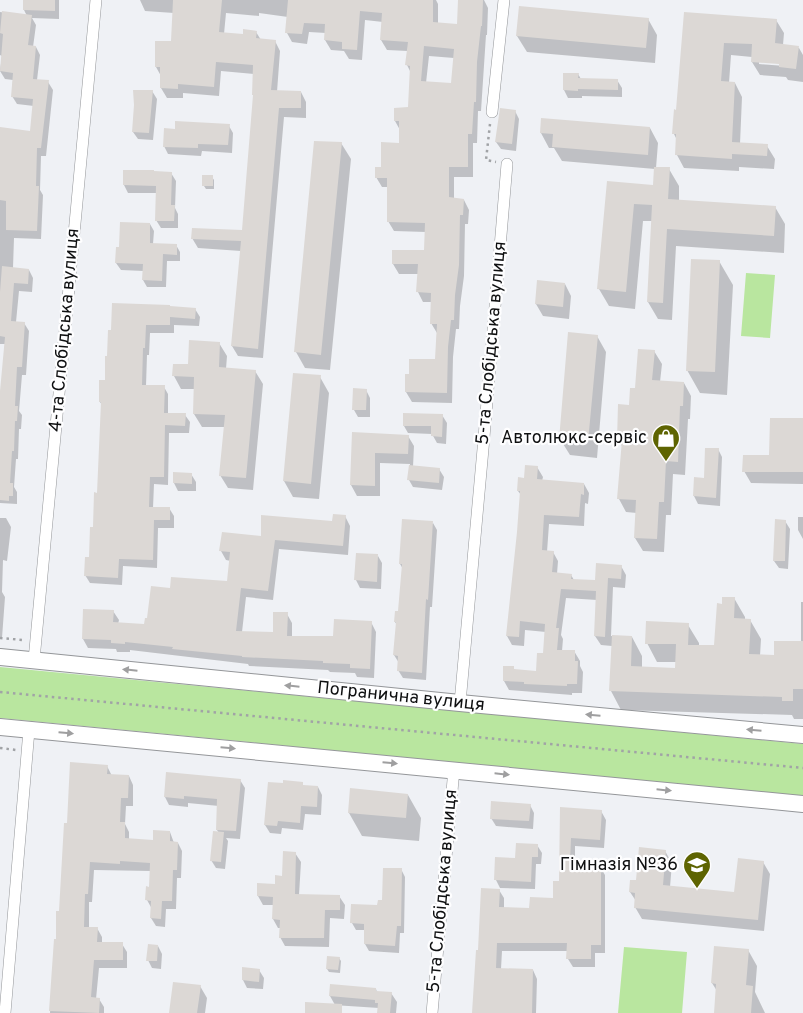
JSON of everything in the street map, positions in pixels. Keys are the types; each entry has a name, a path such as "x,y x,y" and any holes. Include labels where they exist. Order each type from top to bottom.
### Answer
{"main road":[{"name":"Погранична вулиця","path":"0,657 803,735"},
{"path":"0,727 803,804"}],"street":[{"name":"4-та Слобідська вулиця","path":"34,660 96,0"},
{"path":"492,112 504,0"},
{"name":"5-та Слобідська вулиця","path":"460,703 507,164"},
{"path":"5,1013 30,730"},
{"name":"5-та Слобідська вулиця","path":"432,1013 454,770"}],"path":[{"path":"492,112 486,160 507,164"},
{"path":"0,638 36,642"},
{"path":"0,692 803,768"}],"green space":[{"path":"746,273 775,275 770,338 741,336"},
{"path":"0,667 803,744 803,796 0,718"},
{"path":"624,947 687,952 682,1013 618,1013"}],"building":[{"path":"23,0 55,0 55,11 23,10"},
{"path":"173,0 222,0 219,32 243,34 243,29 257,31 256,38 276,40 271,90 301,91 301,108 279,108 258,349 231,346 241,241 191,239 192,228 242,230 253,95 253,65 216,62 214,87 178,84 178,89 160,88 160,67 155,67 155,41 171,41"},
{"path":"288,0 433,0 433,22 457,24 458,0 483,0 482,26 477,62 476,102 474,102 472,134 468,134 468,167 449,167 449,197 464,199 463,215 460,215 459,265 454,320 451,320 448,347 447,393 405,392 405,374 409,374 409,359 435,359 437,324 430,324 431,293 416,292 418,264 392,264 392,250 424,250 425,223 387,222 387,178 375,178 375,167 381,167 381,142 399,143 399,121 394,121 394,108 408,107 410,66 405,65 408,42 380,40 382,13 360,11 357,50 342,49 342,42 324,40 325,24 304,23 302,34 285,33","holes":["424,46 454,49 451,83 421,81"]},
{"path":"519,6 649,18 646,48 516,36"},
{"path":"2,11 32,15 28,45 36,46 33,79 49,80 41,148 37,148 36,186 39,186 37,231 6,230 6,201 0,200 0,127 30,131 33,99 11,97 13,73 0,71 3,34 0,33"},
{"path":"684,12 777,19 775,43 799,46 796,69 779,67 779,64 751,62 752,44 724,43 721,81 735,82 732,142 768,144 767,156 732,154 732,159 675,155 676,134 672,134 674,109 676,110"},
{"path":"563,73 579,73 578,78 618,79 618,90 563,90"},
{"path":"133,90 153,90 149,133 132,132"},
{"path":"500,108 516,110 512,144 495,142"},
{"path":"541,118 650,127 648,155 552,147 553,134 540,133"},
{"path":"175,121 230,124 228,145 198,144 198,148 163,147 164,128 175,129"},
{"path":"314,141 342,142 321,355 294,352"},
{"path":"654,167 670,167 668,199 776,206 774,236 667,229 663,303 647,302 652,205 634,204 626,292 597,289 607,181 653,185"},
{"path":"123,170 172,172 171,205 175,205 174,221 155,221 156,186 123,185"},
{"path":"202,175 213,175 213,186 202,186"},
{"path":"120,222 150,223 150,243 177,244 177,255 163,254 162,281 142,280 143,264 115,263 116,247 119,247"},
{"path":"691,259 720,260 715,372 686,371"},
{"path":"2,266 29,269 28,284 14,283 11,321 25,322 22,367 17,367 15,406 18,406 10,483 13,483 13,496 9,496 9,501 0,500 0,391 5,337 0,336"},
{"path":"537,280 565,283 563,307 535,304"},
{"path":"112,303 196,308 195,319 170,317 170,325 146,325 142,385 165,385 164,413 186,413 185,426 165,425 164,477 150,477 149,507 170,507 170,520 154,520 153,560 119,559 118,578 84,576 85,557 89,557 90,527 93,527 94,492 97,493 101,402 99,402 99,380 105,380 105,356 107,356 108,330 111,330"},
{"path":"568,332 598,335 588,442 559,440"},
{"path":"189,340 220,342 219,367 256,370 246,478 219,476 225,415 193,414 194,377 172,376 173,364 188,364"},
{"path":"638,349 655,350 652,380 684,382 683,406 680,406 678,462 666,461 664,502 659,502 657,539 634,538 636,500 617,499 622,440 617,440 618,404 629,405 630,388 635,388"},
{"path":"293,373 321,375 311,484 283,481"},
{"path":"353,388 367,389 366,410 352,410"},
{"path":"403,413 443,414 442,437 431,436 431,426 403,426"},
{"path":"770,418 803,418 803,472 742,472 743,455 769,455"},
{"path":"352,432 409,435 408,454 375,453 375,486 350,485"},
{"path":"705,448 719,448 716,498 693,496 694,477 704,478"},
{"path":"409,465 440,468 439,483 407,480"},
{"path":"525,465 538,466 537,479 584,483 584,495 581,494 579,517 544,515 542,550 554,551 552,572 572,574 571,579 595,580 596,563 622,565 621,579 608,578 605,637 594,636 596,591 561,589 556,628 559,628 557,650 575,650 575,661 578,661 577,684 567,684 567,686 503,681 503,666 514,666 514,669 536,671 537,653 543,653 545,624 520,621 519,637 506,636 517,532 520,491 517,491 518,477 524,478"},
{"path":"173,472 192,473 192,484 173,483"},
{"path":"333,514 346,515 343,546 275,540 268,591 241,588 236,631 273,632 273,612 288,612 287,636 333,636 334,619 372,621 370,669 350,668 350,664 323,663 323,661 242,657 172,649 173,647 125,642 125,644 111,643 111,640 82,639 83,609 114,610 113,622 144,624 145,618 147,618 151,586 170,588 171,577 227,581 230,552 219,551 222,532 261,536 261,515 332,521"},
{"path":"402,519 433,521 422,673 397,671 398,656 393,655 395,611 398,611 402,564 399,564"},
{"path":"775,519 786,520 785,561 773,561"},
{"path":"356,553 378,554 377,582 354,580"},
{"path":"722,597 735,597 734,618 751,619 749,654 774,655 774,641 803,641 803,689 793,689 793,701 782,701 782,697 609,691 612,635 632,636 631,666 675,668 676,644 645,644 646,621 689,623 688,645 714,645 717,603 722,604"},
{"path":"70,762 108,765 107,774 129,775 128,798 121,798 120,822 125,822 125,838 153,840 153,830 170,831 170,841 178,842 177,870 173,870 172,901 162,901 161,919 150,918 151,901 145,900 146,886 149,887 150,863 90,862 88,894 85,894 84,927 98,927 97,942 123,942 123,960 94,960 91,997 100,998 99,1013 49,1011 54,939 56,939 56,911 59,911 64,823 67,823"},
{"path":"166,772 241,779 236,831 216,830 217,799 184,796 184,799 164,797"},
{"path":"283,780 303,782 303,785 318,786 317,807 301,806 300,823 278,821 277,826 264,825 268,782 283,783"},
{"path":"350,788 408,794 406,818 348,813"},
{"path":"491,801 531,804 529,821 490,819"},
{"path":"560,807 602,810 600,840 571,838 570,864 601,866 601,945 591,945 591,959 566,959 567,943 497,943 496,968 533,969 532,1013 472,1013 481,888 500,889 499,907 529,908 530,897 553,898 553,881 559,881"},
{"path":"213,831 224,832 221,862 210,861"},
{"path":"516,843 538,844 538,857 532,857 531,882 494,880 495,857 515,858"},
{"path":"639,847 666,850 663,885 734,892 738,858 764,861 758,920 634,908 635,893 629,892 630,880 636,880"},
{"path":"283,851 296,852 295,894 340,895 340,910 325,910 324,938 279,938 280,920 272,919 273,897 257,896 257,883 275,884 275,875 282,876"},
{"path":"383,868 402,868 401,926 397,926 395,946 364,944 364,924 350,923 351,904 377,905 378,900 382,900"},
{"path":"148,944 158,945 157,961 146,961"},
{"path":"714,946 749,949 746,985 753,986 751,1013 714,1013 716,984 711,983"},
{"path":"327,956 340,957 338,970 326,969"},
{"path":"242,967 260,969 259,982 242,980"},
{"path":"173,982 201,985 197,1013 169,1013"},
{"path":"330,984 376,988 376,991 392,992 390,1013 377,1013 378,1003 375,1003 375,1000 329,996"},
{"path":"305,1002 342,1004 342,1013 305,1013"}],"place":[{"name":"Автолюкс-сервіс","path":"666,462"},
{"name":"Гімназія №36","path":"697,889"}]}
